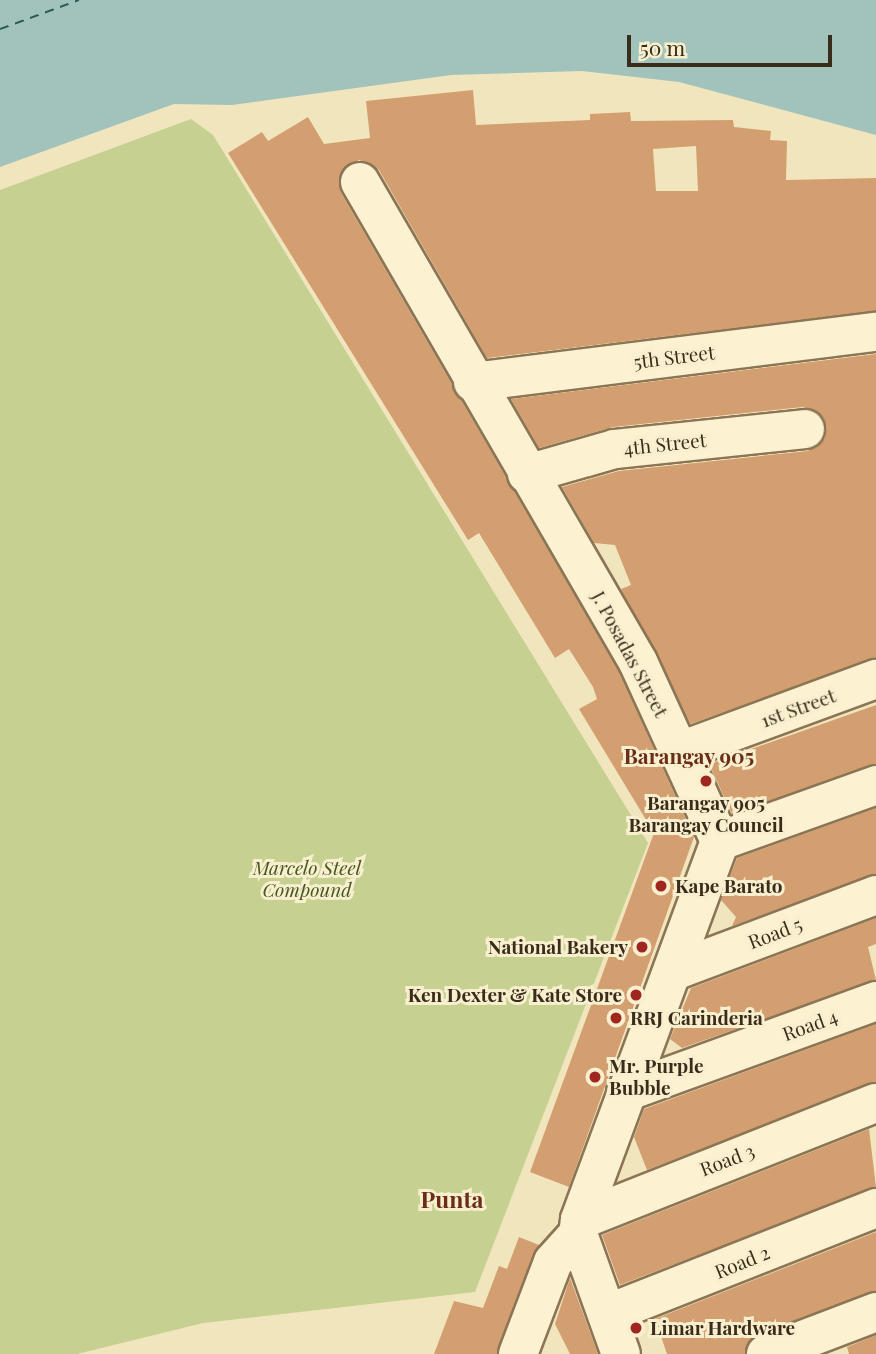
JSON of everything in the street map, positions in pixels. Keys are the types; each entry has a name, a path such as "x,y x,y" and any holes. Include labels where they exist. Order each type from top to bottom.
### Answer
{"street":[{"name":"J. Posadas Street","path":"360,182 473,382 638,662 720,841"},
{"name":"5th Street","path":"473,382 876,331"},
{"name":"4th Street","path":"527,474 615,449 806,429"},
{"name":"1st Street","path":"680,751 875,683"},
{"path":"518,1354 554,1262 579,1227 626,1092 674,971 720,841 876,785"},
{"name":"Road 5","path":"674,971 876,895"},
{"name":"Road 4","path":"626,1092 876,1001"},
{"name":"Road 3","path":"579,1227 876,1103"},
{"name":"Road 2","path":"607,1314 876,1208"},
{"path":"579,1227 621,1354"},
{"path":"766,1354 876,1312"}],"green space":[{"name":"Marcelo Steel Compound","path":"191,119 213,135 648,843 475,1292 203,1323 77,1354 0,1354 0,190"}],"water":[{"path":"0,0 876,0 876,135 679,82 582,71 451,75 232,105 174,104 0,167"}],"building":[{"path":"473,90 476,125 590,120 590,114 630,112 631,121 733,120 734,127 771,131 770,140 787,141 786,180 876,178 876,311 487,358 379,170 359,160 341,172 341,193 619,672 694,837 569,1187 530,1172 654,833 579,709 597,699 593,687 569,649 555,658 479,533 468,540 228,153 262,132 268,141 308,117 324,144 370,138 366,101","holes":["696,146 698,191 656,191 653,149"]},
{"path":"876,354 876,658 690,724 621,589 631,585 615,545 594,543 562,487 619,471 808,451 825,438 823,417 803,407 613,427 539,448 511,399"},
{"path":"876,705 876,764 732,814 709,764"},
{"path":"876,808 876,874 732,926 736,917 721,900 737,858"},
{"path":"876,918 876,944 868,947 876,980 682,1048 670,1039 691,988"},
{"path":"876,1024 876,1082 647,1170 634,1137 644,1109"},
{"path":"869,1129 876,1187 620,1285 602,1235"},
{"path":"876,1232 876,1291 758,1334 745,1354 667,1354 655,1319"},
{"path":"519,1237 539,1245 497,1354 434,1354 454,1301 483,1308 499,1266 507,1269"},
{"path":"570,1278 598,1354 570,1354 555,1324"},
{"path":"876,1335 876,1354 849,1354 847,1347"}],"ferry route":[{"path":"0,29 79,0"}],"place":[{"name":"Barangay 905 Barangay Council","path":"706,781"},
{"name":"Kape Barato","path":"661,886"},
{"name":"National Bakery","path":"642,947"},
{"name":"Ken Dexter & Kate Store","path":"636,995"},
{"name":"RRJ Carinderia","path":"616,1018"},
{"name":"Mr. Purple Bubble","path":"595,1077"},
{"name":"Limar Hardware","path":"636,1328"}],"district":[{"name":"Barangay 905","path":"689,755"},
{"name":"Punta","path":"452,1199"}]}
